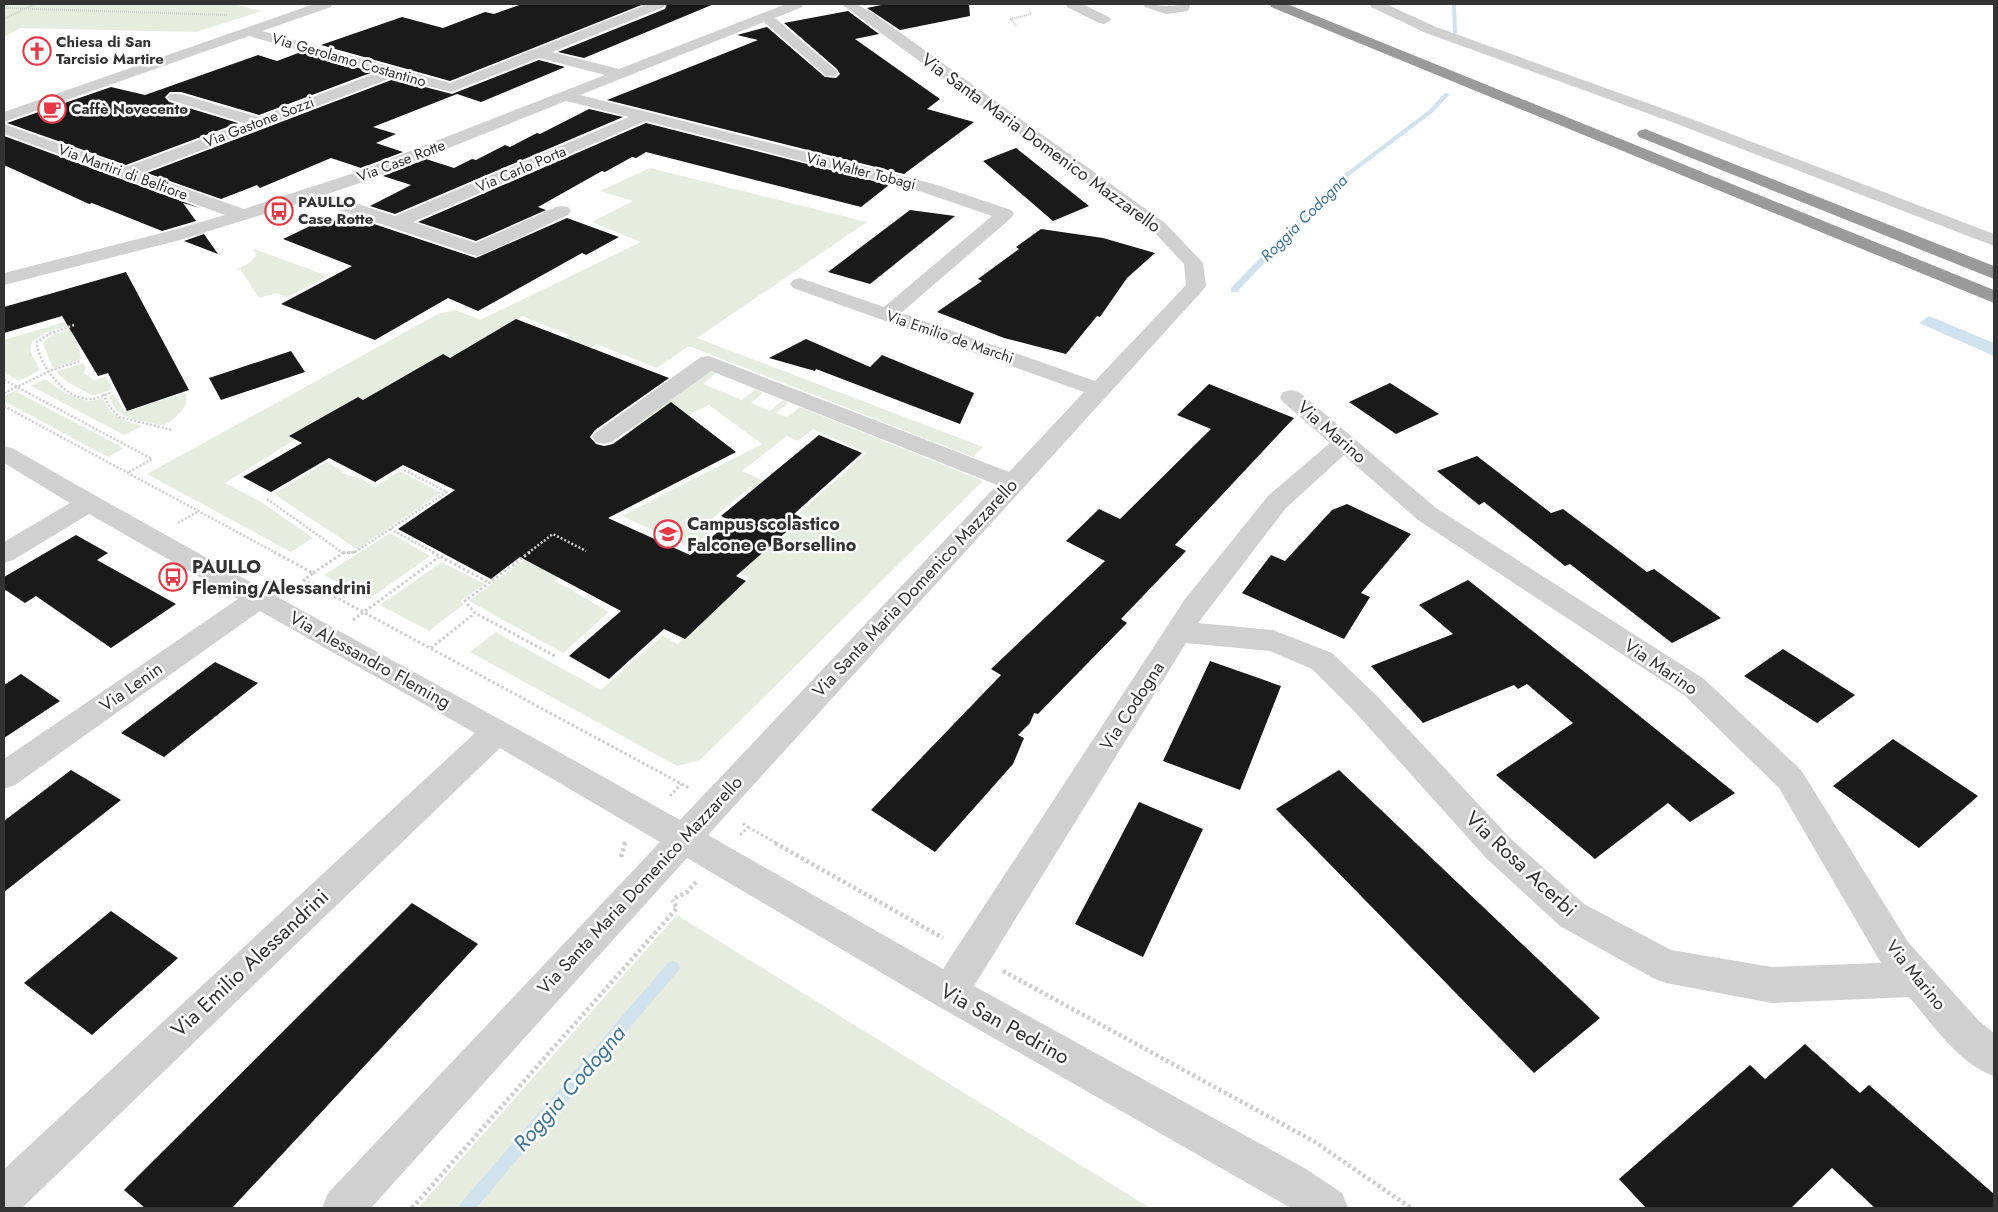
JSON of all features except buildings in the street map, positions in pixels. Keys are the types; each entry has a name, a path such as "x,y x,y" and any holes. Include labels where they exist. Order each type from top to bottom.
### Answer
{"highway":[{"path":"1315,4 1365,32 1994,297"},
{"path":"1270,5 1365,32"},
{"path":"1626,127 1994,272"}],"street":[{"path":"4,117 326,4"},
{"path":"538,53 659,4"},
{"name":"Via Case Rotte","path":"4,279 173,236 311,194 387,167 792,6 806,4"},
{"name":"Via Santa Maria Domenico Mazzarello","path":"343,1208 1196,286 1193,263 1159,227 866,10 847,4"},
{"path":"1072,4 1104,20"},
{"path":"1150,4 1173,11 1183,8 1184,6 1180,4"},
{"path":"1376,4 1431,30 1683,121 1994,240"},
{"path":"766,17 831,73"},
{"name":"Via Gerolamo Costantino","path":"247,31 451,88 538,53"},
{"path":"538,53 620,74"},
{"name":"Via Gastone Sozzi","path":"126,174 257,122 393,72"},
{"name":"Via Walter Tobagi","path":"564,96 928,188 1005,214 886,314"},
{"path":"175,97 257,122"},
{"path":"4,102 25,110"},
{"name":"Via Carlo Porta","path":"398,222 645,116"},
{"name":"Via Martiri di Belfiore","path":"4,129 242,215"},
{"path":"311,194 477,250 562,211"},
{"name":"Via Emilio de Marchi","path":"800,284 1100,390"},
{"path":"604,437 710,362 1013,482"},
{"name":"Via Marino","path":"1291,397 1427,514 1694,687 1790,779 1895,954 1966,1034 1994,1057"},
{"name":"Via Codogna","path":"949,992 1195,606 1277,502 1344,443"},
{"name":"Via Alessandro Fleming","path":"4,452 89,503 497,731 683,839"},
{"path":"4,554 89,503"},
{"name":"Via Lenin","path":"4,776 259,598"},
{"name":"Via Rosa Acerbi","path":"1179,632 1273,641 1322,661 1366,704 1499,849 1572,915 1666,966 1772,985 1917,979"},
{"name":"Via Emilio Alessandrini","path":"4,1197 497,731"},
{"name":"Via San Pedrino","path":"683,839 949,992 1291,1184 1327,1208"}],"path":[{"path":"4,19 35,4"},
{"path":"4,8 236,15"},
{"path":"1016,26 1011,19 1031,14 1030,11"},
{"path":"74,325 49,334 37,342 36,347 39,355 48,372 71,392 90,399 110,393"},
{"path":"4,393 48,372 80,361"},
{"path":"4,380 152,459 129,472"},
{"path":"103,394 109,406 120,416 172,430"},
{"path":"4,406 313,573"},
{"path":"402,469 447,492 354,552 343,553 304,580 716,803 748,827 973,954 1315,1142 1411,1208"},
{"path":"267,499 343,553"},
{"path":"390,530 490,583"},
{"path":"555,656 475,613 465,601 553,534 586,551"},
{"path":"329,638 440,557"},
{"path":"431,648 475,613"},
{"path":"718,858 748,827"},
{"path":"412,1208 677,908 672,900"}],"shaded area":[{"path":"4,4 233,4 262,11 196,32 20,28 4,37"},
{"path":"650,168 867,222 697,338 983,447 973,457 689,346 657,368 597,344 560,368 534,357 569,335 522,316 450,358 443,354 371,403 357,397 290,436 296,439 225,483 261,502 313,538 291,552 147,474 438,314 455,310 480,320 641,242 592,222 633,201 600,191"},
{"path":"254,249 328,276 287,297 276,293 259,298 240,269 234,271 249,263 256,256"},
{"path":"78,318 81,322 47,332 32,342 30,351 40,370 19,381 4,373 4,340"},
{"path":"82,326 88,339 76,343 82,359 53,368 43,344 44,341 55,334"},
{"path":"83,363 86,367 84,373 94,380 105,377 113,389 93,396 68,382 56,372"},
{"path":"709,370 716,373 703,384 742,400 756,389 763,393 751,403 770,411 783,400 788,403 776,413 787,417 800,407 983,481 700,760 677,766 470,652 496,632 601,690 662,636 678,644 750,578 735,570 762,546 770,550 807,517 799,513 867,453 813,429 798,441 787,436 742,471 769,483 759,491 750,487 713,518 721,523 691,548 622,516 762,444 709,405 658,429 643,432 631,427"},
{"path":"45,379 65,393 79,399 87,401 103,398 106,405 118,417 143,426 124,435 31,386"},
{"path":"15,391 124,448 108,457 4,401 4,396"},
{"path":"185,393 186,403 184,408 163,426 124,415 113,405 109,396 114,394 125,412"},
{"path":"327,462 347,475 361,479 375,487 400,471 441,493 357,549 274,494"},
{"path":"390,533 430,556 369,599 324,575"},
{"path":"552,539 584,555 554,580 609,612 563,653 469,601"},
{"path":"442,562 484,584 461,601 464,604 429,631 380,605"},
{"path":"677,915 1150,1208 418,1208"}],"water":[{"path":"1929,316 1994,343 1994,356 1919,323"}],"waterway":[{"name":"Roggia Codogna","path":"1454,4 1455,33"},
{"name":"Roggia Codogna","path":"1234,290 1336,183 1430,112 1447,94"},
{"name":"Roggia Codogna","path":"466,1208 673,967"}],"place":[{"name":"Chiesa di San Tarcisio Martire","path":"37,51"},
{"name":"Caffè Novecento","path":"52,109"},
{"name":"PAULLO Case Rotte","path":"279,211"},
{"name":"Campus scolastico Falcone e Borsellino","path":"668,534"},
{"name":"PAULLO Fleming/Alessandrini","path":"173,577"}]}
